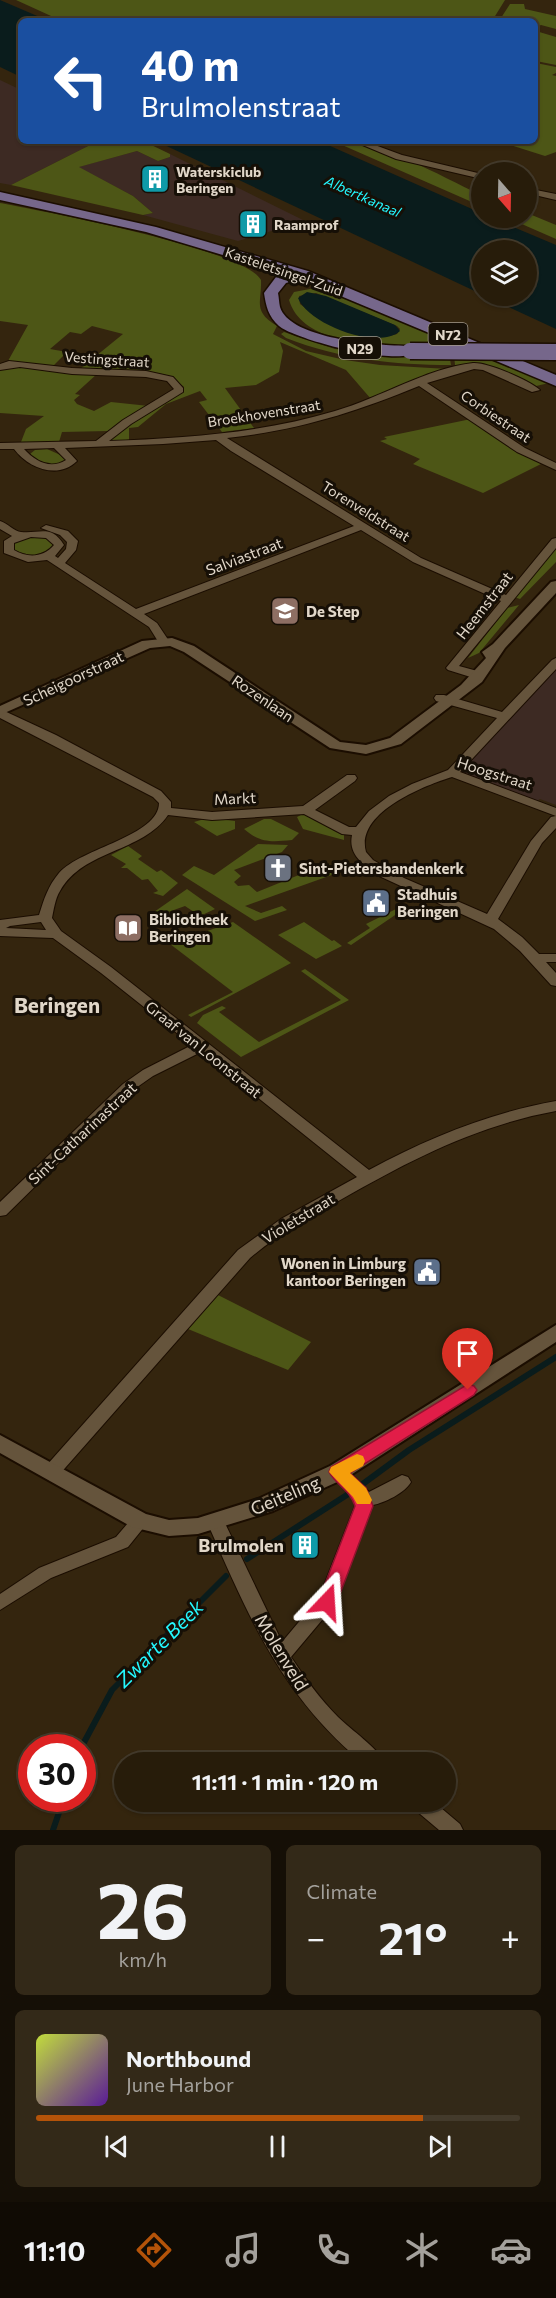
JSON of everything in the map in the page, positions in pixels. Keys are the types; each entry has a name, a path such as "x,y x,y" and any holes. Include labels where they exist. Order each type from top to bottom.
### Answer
{"main road":[{"name":"Kasteletsingel-Zuid","path":"0,188 108,211 211,243 299,274 556,381"},
{"name":"Kasteletsingel-Zuid","path":"0,196 96,216 330,273 445,317 475,334"},
{"path":"211,243 258,267 270,276 277,291"},
{"name":"Kasteletsingel-Zuid","path":"299,274 322,276 475,334 556,369"},
{"path":"277,291 299,274"},
{"path":"277,291 302,285 321,285 338,290"},
{"name":"N29","path":"277,291 288,315 312,335 365,349 556,352"}],"street":[{"path":"365,144 399,157 471,174"},
{"path":"537,193 556,197"},
{"name":"Vestingstraat","path":"0,367 20,364 72,371 146,374 170,379 179,386 180,390 175,394 127,422 98,445"},
{"name":"Broekhovenstraat","path":"0,446 98,445 217,435 326,417 480,365 535,390"},
{"name":"Corbiestraat","path":"422,384 521,450 556,467"},
{"name":"Torenveldstraat","path":"217,435 235,449 417,560 507,599"},
{"path":"17,446 27,458 44,467 53,468 72,461 57,446"},
{"path":"0,524 15,534 42,534 55,538 59,545 48,556"},
{"name":"Salviastraat","path":"136,613 363,526"},
{"path":"60,562 69,554 73,544 64,533 43,527 15,534 7,545 5,556 24,558 48,556 60,562 158,629 163,641"},
{"name":"Heemstraat","path":"472,674 452,668 556,541"},
{"path":"502,717 446,700 556,585"},
{"name":"Scheigoorstraat","path":"2,708 136,649 163,641"},
{"name":"Rozenlaan","path":"163,641 184,645 335,745 366,749 390,744 446,700"},
{"path":"452,773 498,725 502,717 556,662"},
{"path":"0,926 6,922 45,918 52,892 66,873 91,856 154,825 165,811 165,802 157,794 52,738 42,735 2,708"},
{"name":"Hoogstraat","path":"360,831 370,816 392,800 452,773 556,812"},
{"path":"351,778 306,810 347,831 360,831 359,850 370,864 490,921 536,958 556,982"},
{"name":"Markt","path":"165,811 212,816 306,810"},
{"path":"490,921 537,840 556,820"},
{"name":"Graaf van Loonstraat","path":"45,918 56,934 106,970 367,1177"},
{"path":"0,932 56,934"},
{"path":"536,958 556,957"},
{"name":"Sint-Catharinastraat","path":"0,1211 128,1087 148,1073 202,1046"},
{"name":"Violetstraat","path":"52,1471 244,1254 281,1226 399,1159 471,1127 515,1114 556,1106"},
{"name":"Geiteling","path":"0,1443 140,1521 169,1528 216,1522 285,1497 338,1472 556,1332"},
{"path":"280,1656 327,1602 364,1506 360,1492 338,1472"},
{"path":"363,1499 375,1498 402,1482"},
{"path":"0,1603 45,1573 122,1542 140,1521"},
{"name":"Molenveld","path":"216,1522 280,1656 318,1708 364,1752"},
{"path":"432,1812 453,1830"}],"shaded area":[{"path":"0,80 18,89 18,144 92,144 11,185 0,183"},
{"path":"137,151 158,161 170,157 170,154 305,221 238,241 143,215 153,213 133,196 78,167"},
{"path":"553,668 556,669 556,805 540,799 537,801 462,774 460,771"}],"green space":[{"path":"16,0 505,0 494,18 55,18"},
{"path":"510,4 524,4 525,9 556,16 556,29 538,26 538,18 501,18"},
{"path":"538,32 556,37 556,65 538,61"},
{"path":"538,63 556,67 556,73 552,75 556,76 556,152 545,156 507,144 538,144"},
{"path":"92,144 149,144 170,154 170,157 158,161 137,151 79,167 133,196 153,213 143,215 11,185"},
{"path":"340,144 360,144 409,160 471,190 471,202"},
{"path":"0,203 182,244 247,268 261,280 261,311 269,321 277,326 273,334 306,351 380,365 448,369 371,399 346,370 280,342 283,351 279,372 256,385 225,388 254,428 222,432 199,402 207,400 200,391 166,404 138,427 129,428 129,441 107,442 115,434 174,397 184,387 170,376 158,373 80,369 123,334 92,326 81,334 70,332 50,349 67,352 53,366 8,361 28,325 0,321"},
{"path":"537,217 556,225 556,239 531,228 537,228"},
{"path":"315,288 334,293 549,383 532,387 484,364 455,365 453,345 386,346 361,344 337,338 315,330 299,318 289,300 294,292","holes":["316,293 400,329 397,334 383,337 357,335 333,326 311,312 300,304 299,296"]},
{"path":"284,332 335,349 407,356 407,358 450,359 451,365 408,364 347,356 286,338 281,334"},
{"path":"15,365 97,374 75,394 80,395 74,400 77,404 94,411 111,402 149,406 108,431 62,432 59,442 21,442 26,429 44,416 0,413 0,369"},
{"path":"471,419 541,464 483,493 413,464 420,459 380,441 387,439 384,437"},
{"path":"47,449 65,457 66,461 57,465 47,465 30,454 35,450"},
{"path":"33,536 49,539 53,543 52,549 33,556 13,550 15,542"},
{"path":"556,547 556,562 520,599 514,597"},
{"path":"519,605 479,653 468,658 507,608"},
{"path":"303,814 344,834 344,840 303,829 297,817"},
{"path":"208,818 235,821 235,829 217,836 194,822"},
{"path":"264,819 271,819 299,833 292,840 272,841 255,837 244,829"},
{"path":"258,844 288,845 282,852 234,870 241,876 234,882 238,886 249,885 257,892 321,866 319,864 324,862 343,871 245,906 261,913 282,906 287,910 255,921 182,875 194,866 214,875"},
{"path":"128,846 142,856 138,859 157,872 161,870 178,883 163,896 153,893 158,891 148,879 142,880 127,868 121,868 126,864 111,855"},
{"path":"187,889 215,909 200,916 185,906 160,915 154,912"},
{"path":"400,907 404,909 351,945 347,943 370,928 366,924"},
{"path":"233,922 291,963 191,1017 188,1015 233,992 170,944"},
{"path":"304,922 342,946 316,959 278,935"},
{"path":"305,969 349,1000 241,1057 197,1023 203,1015 222,1006 226,1008 219,1012 259,1042 341,1000 301,971"},
{"path":"218,1295 311,1342 288,1370 188,1329"}],"water":[{"path":"0,0 42,18 18,18 18,76 0,67"},
{"name":"Albertkanaal","path":"162,144 326,144 471,209 471,228 516,228 556,245 556,329 507,306 537,306 537,240 471,240 471,289"},
{"path":"307,292 326,296 395,325 400,331 390,336 376,338 344,332 315,317 304,308 298,298"}],"waterway":[{"name":"Zwarte Beek","path":"360,1486 409,1450 556,1357"},
{"name":"Zwarte Beek","path":"247,1559 353,1491"},
{"name":"Zwarte Beek","path":"88,1734 112,1690 226,1576"},
{"name":"Zwarte Beek","path":"53,1830 59,1812"}],"slow traffic":[{"path":"357,1461 338,1472 360,1492 363,1500"}],"place":[{"name":"Waterskiclub Beringen","path":"155,179"},
{"name":"Raamprof","path":"253,224"},
{"name":"De Step","path":"285,611"},
{"name":"Sint-Pietersbandenkerk","path":"278,868"},
{"name":"Stadhuis Beringen","path":"376,903"},
{"name":"Bibliotheek Beringen","path":"128,928"},
{"name":"Wonen in Limburg kantoor Beringen","path":"427,1272"},
{"name":"Brulmolen","path":"305,1545"}],"district":[{"name":"Beringen","path":"57,1004"}],"route":[{"path":"327,1602 364,1506 360,1492 338,1472 468,1390"}]}
